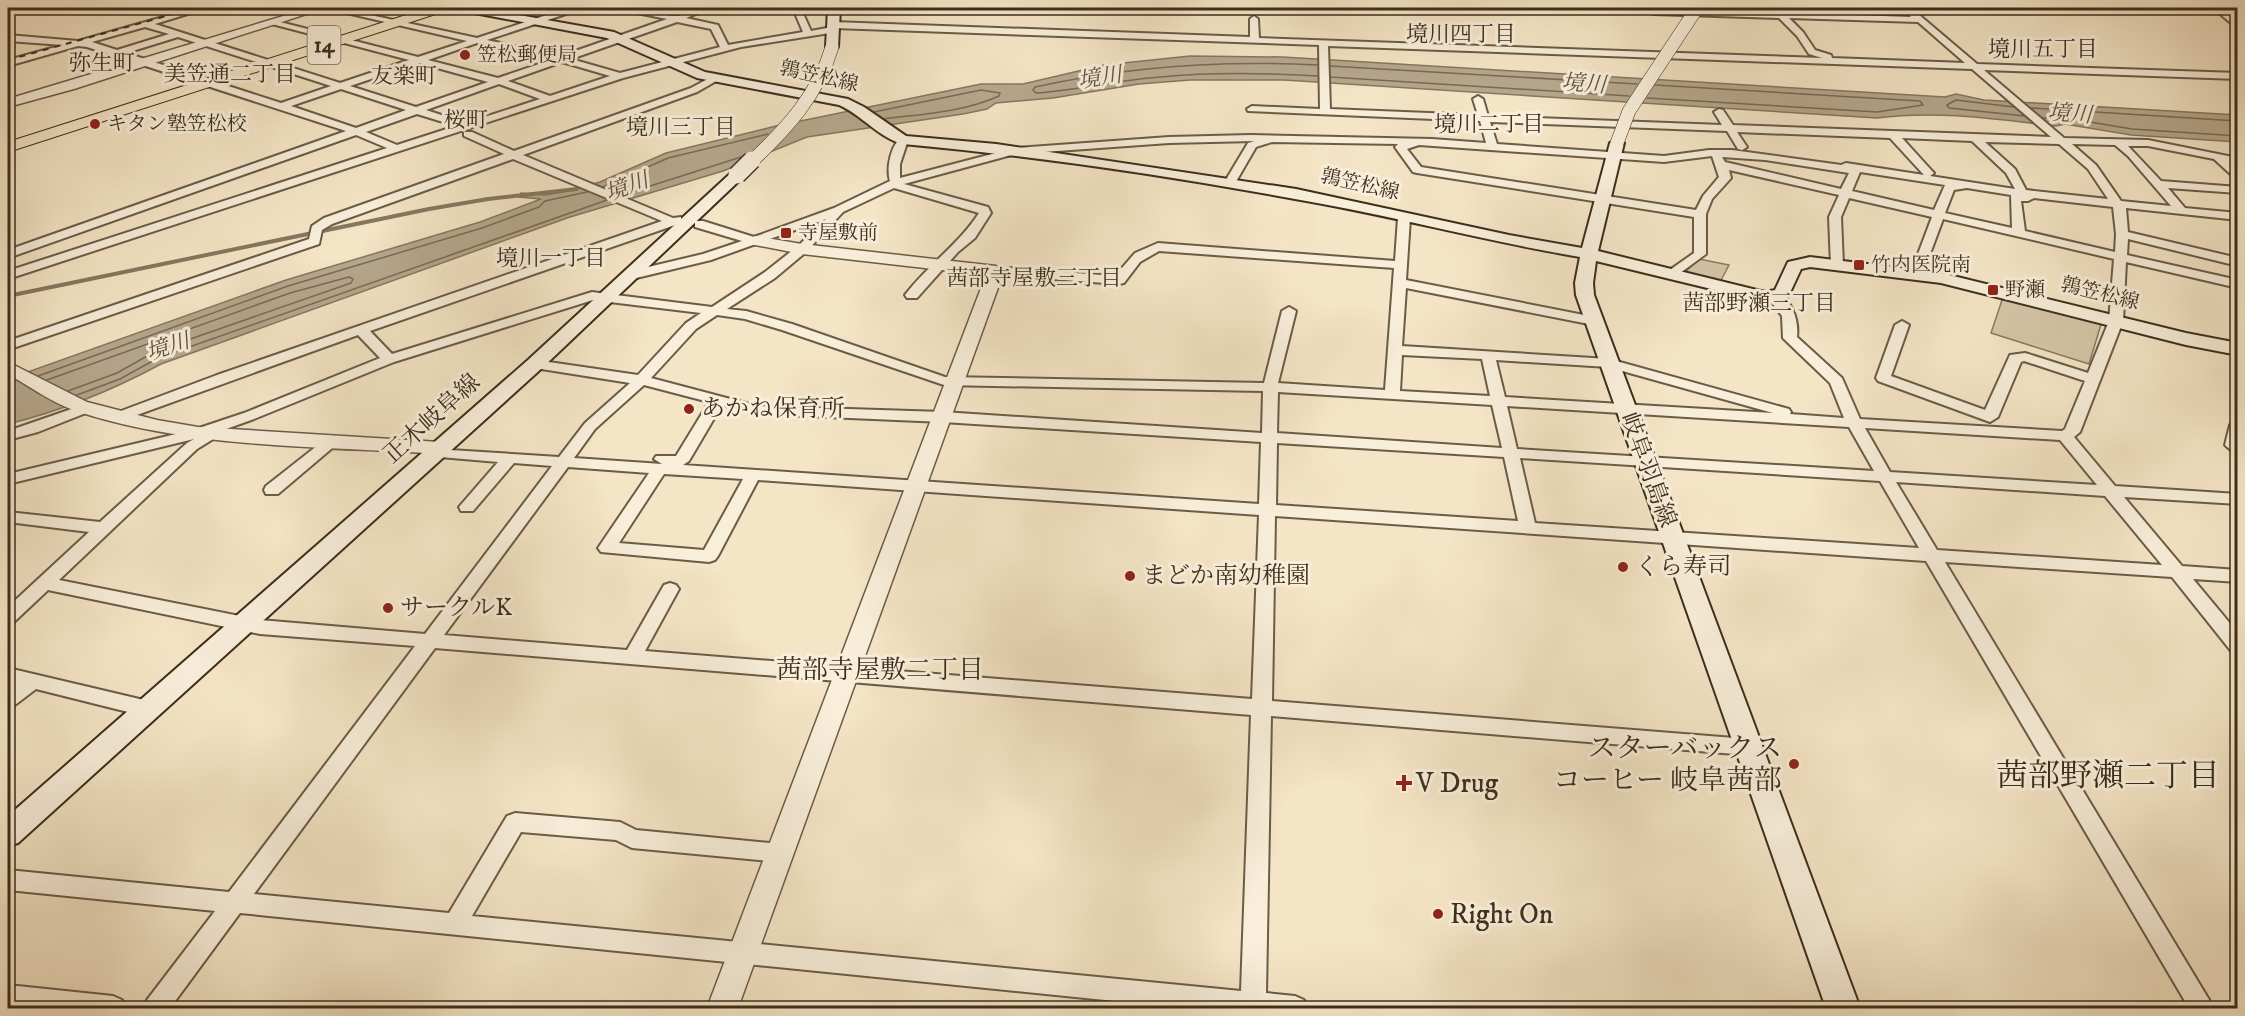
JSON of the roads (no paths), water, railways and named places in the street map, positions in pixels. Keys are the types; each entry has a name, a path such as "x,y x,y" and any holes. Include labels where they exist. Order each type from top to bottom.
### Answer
{"main road":[{"name":"14","path":"8,147 440,8"},
{"name":"鶉笠松線","path":"464,8 620,38 688,70 715,78 843,102 867,114 897,137 1015,151 1296,194 1404,218 1589,254 1765,297 1775,297 1782,293 1794,266 1810,262 1920,274 2238,349"},
{"name":"正木岐阜線","path":"8,834 632,276 800,113 824,74 832,47 834,8"},
{"name":"岐阜羽島線","path":"1697,8 1629,111 1615,149 1584,283 1594,321 1625,408 1843,1008"}],"street":[{"path":"8,63 203,8"},
{"path":"8,103 320,8"},
{"path":"329,8 560,59 620,76"},
{"path":"281,106 575,8"},
{"path":"625,8 679,17 715,27 720,42 726,48"},
{"path":"8,254 707,8"},
{"path":"778,8 798,11 807,32"},
{"path":"8,479 206,433 389,359 592,296 746,315 944,381 1271,387 2065,436 2072,432 2116,321 2121,257 2121,208 2091,167 1906,8"},
{"path":"2224,9 2238,27"},
{"path":"1653,12 1921,20"},
{"path":"1782,16 1800,34 1812,52 1843,61"},
{"path":"1254,19 1255,39"},
{"path":"275,22 498,81 550,99"},
{"path":"118,417 222,378 362,331 674,220 565,177 419,109 145,24"},
{"path":"8,275 395,148 467,130 620,76 726,48 833,27 1255,39 2238,76"},
{"path":"117,53 180,34"},
{"path":"8,38 81,42 281,106 355,131 395,148"},
{"path":"1323,42 1325,111"},
{"path":"8,345 315,242 316,233 328,221 694,90 715,78"},
{"path":"1478,99 1492,146"},
{"path":"1252,109 1976,139 2057,138 2168,146 2238,161"},
{"path":"1719,112 1742,147"},
{"path":"1893,135 1928,173"},
{"path":"897,137 892,176 898,186 984,209 982,218 971,235 954,249 912,295"},
{"path":"632,276 707,257 755,241 838,210 895,183 951,166 1015,151 1200,139 1432,142 1615,149 1664,159 1716,157 1795,160 1891,172 2044,196 2238,217"},
{"path":"1230,183 1252,146 1283,139"},
{"path":"1976,139 2011,171 2021,190"},
{"path":"1432,142 1400,147 1418,170 1700,214"},
{"path":"2117,142 2132,154 2180,209"},
{"path":"1716,157 1742,147 1855,171 1903,174 1949,187 1973,186"},
{"path":"1716,157 1845,194 2238,284"},
{"path":"1672,275 1700,254 1698,230 1700,214 1707,198 1725,178 1716,157"},
{"path":"2218,158 2238,177"},
{"path":"258,165 295,182"},
{"path":"1837,265 1835,217 1855,171"},
{"path":"1891,172 1928,173 2044,196"},
{"path":"2159,184 2238,190"},
{"path":"1920,274 1918,270 1949,187"},
{"path":"2019,234 2014,197 2065,198"},
{"path":"156,1008 590,426 641,380 691,326 770,275 802,249 838,213 838,210"},
{"path":"1392,394 1404,218"},
{"path":"699,224 755,241 802,249 939,266 1119,280 1135,258 1146,250 1158,247 1293,255 1401,265"},
{"path":"2122,234 2238,262"},
{"path":"722,1008 996,271"},
{"path":"1400,284 1594,321"},
{"path":"1775,297 1784,306 1792,323 1790,338 1837,381 1854,423 1885,477 2202,1008"},
{"path":"1254,1006 1271,387 1289,311"},
{"path":"1902,325 1883,378 1990,417 2015,358 2025,357 2093,379"},
{"path":"362,331 389,359"},
{"path":"1395,350 1610,363 1779,410 1802,420"},
{"path":"1488,356 1527,523"},
{"path":"535,364 641,380 758,410 943,417 2238,499"},
{"path":"13,370 83,407 118,417 206,433 440,448 456,444 658,469 919,482"},
{"path":"681,461 713,406 719,400"},
{"path":"8,436 33,429 83,407"},
{"path":"2238,425 2233,445 2238,448"},
{"path":"8,617 206,433"},
{"path":"2065,436 2238,646"},
{"path":"272,490 332,441"},
{"path":"440,448 446,454 510,458 566,457 681,461 919,482 2173,567 2238,576"},
{"path":"467,507 510,458"},
{"path":"658,469 607,548 709,556 753,475"},
{"path":"8,517 104,528"},
{"path":"45,583 242,625 1748,747"},
{"path":"632,657 670,589"},
{"path":"8,675 148,709"},
{"path":"8,700 35,680"},
{"path":"455,924 515,822 620,831 632,839 780,854"},
{"path":"8,880 743,952 1254,1006 1295,1008"},
{"path":"8,997 112,1008"}],"water":[{"name":"境川","path":"1190,56 1283,57 1945,97 1956,94 1984,100 2237,115 2237,142 2131,135 2065,124 2056,126 1967,116 1922,115 1877,118 1284,80 1190,80 1139,84 1053,98 996,103 987,109 963,114 807,137 723,171 570,217 161,364 124,383 67,406 8,424 8,379 286,280 480,222 541,199 519,197 521,193 545,195 563,192 600,182 666,153 776,126 981,84 1023,84 1104,65"}],"waterway":[{"path":"8,296 429,209 488,199 577,189"}],"railway":[{"path":"8,60 195,8"}],"place":[{"name":"笠松郵便局","path":"465,55"},
{"name":"キタン塾笠松校","path":"95,124"},
{"name":"寺屋敷前","path":"786,233"},
{"name":"竹内医院南","path":"1859,265"},
{"name":"野瀬","path":"1993,290"},
{"name":"あかね保育所","path":"689,409"},
{"name":"くら寿司","path":"1623,567"},
{"name":"まどか南幼稚園","path":"1130,576"},
{"name":"サークルK","path":"388,608"},
{"name":"スターバックス コーヒー 岐阜茜部","path":"1794,764"},
{"name":"V Drug","path":"1404,783"},
{"name":"Right On","path":"1438,914"}],"district":[{"name":"境川四丁目","path":"1461,34"},
{"name":"境川五丁目","path":"2043,49"},
{"name":"弥生町","path":"102,63"},
{"name":"美笠通二丁目","path":"230,74"},
{"name":"友楽町","path":"404,76"},
{"name":"桜町","path":"466,120"},
{"name":"境川二丁目","path":"1489,124"},
{"name":"境川三丁目","path":"681,127"},
{"name":"境川一丁目","path":"551,258"},
{"name":"茜部寺屋敷三丁目","path":"1034,278"},
{"name":"茜部野瀬三丁目","path":"1759,303"},
{"name":"茜部寺屋敷二丁目","path":"880,670"},
{"name":"茜部野瀬二丁目","path":"2108,777"}]}
